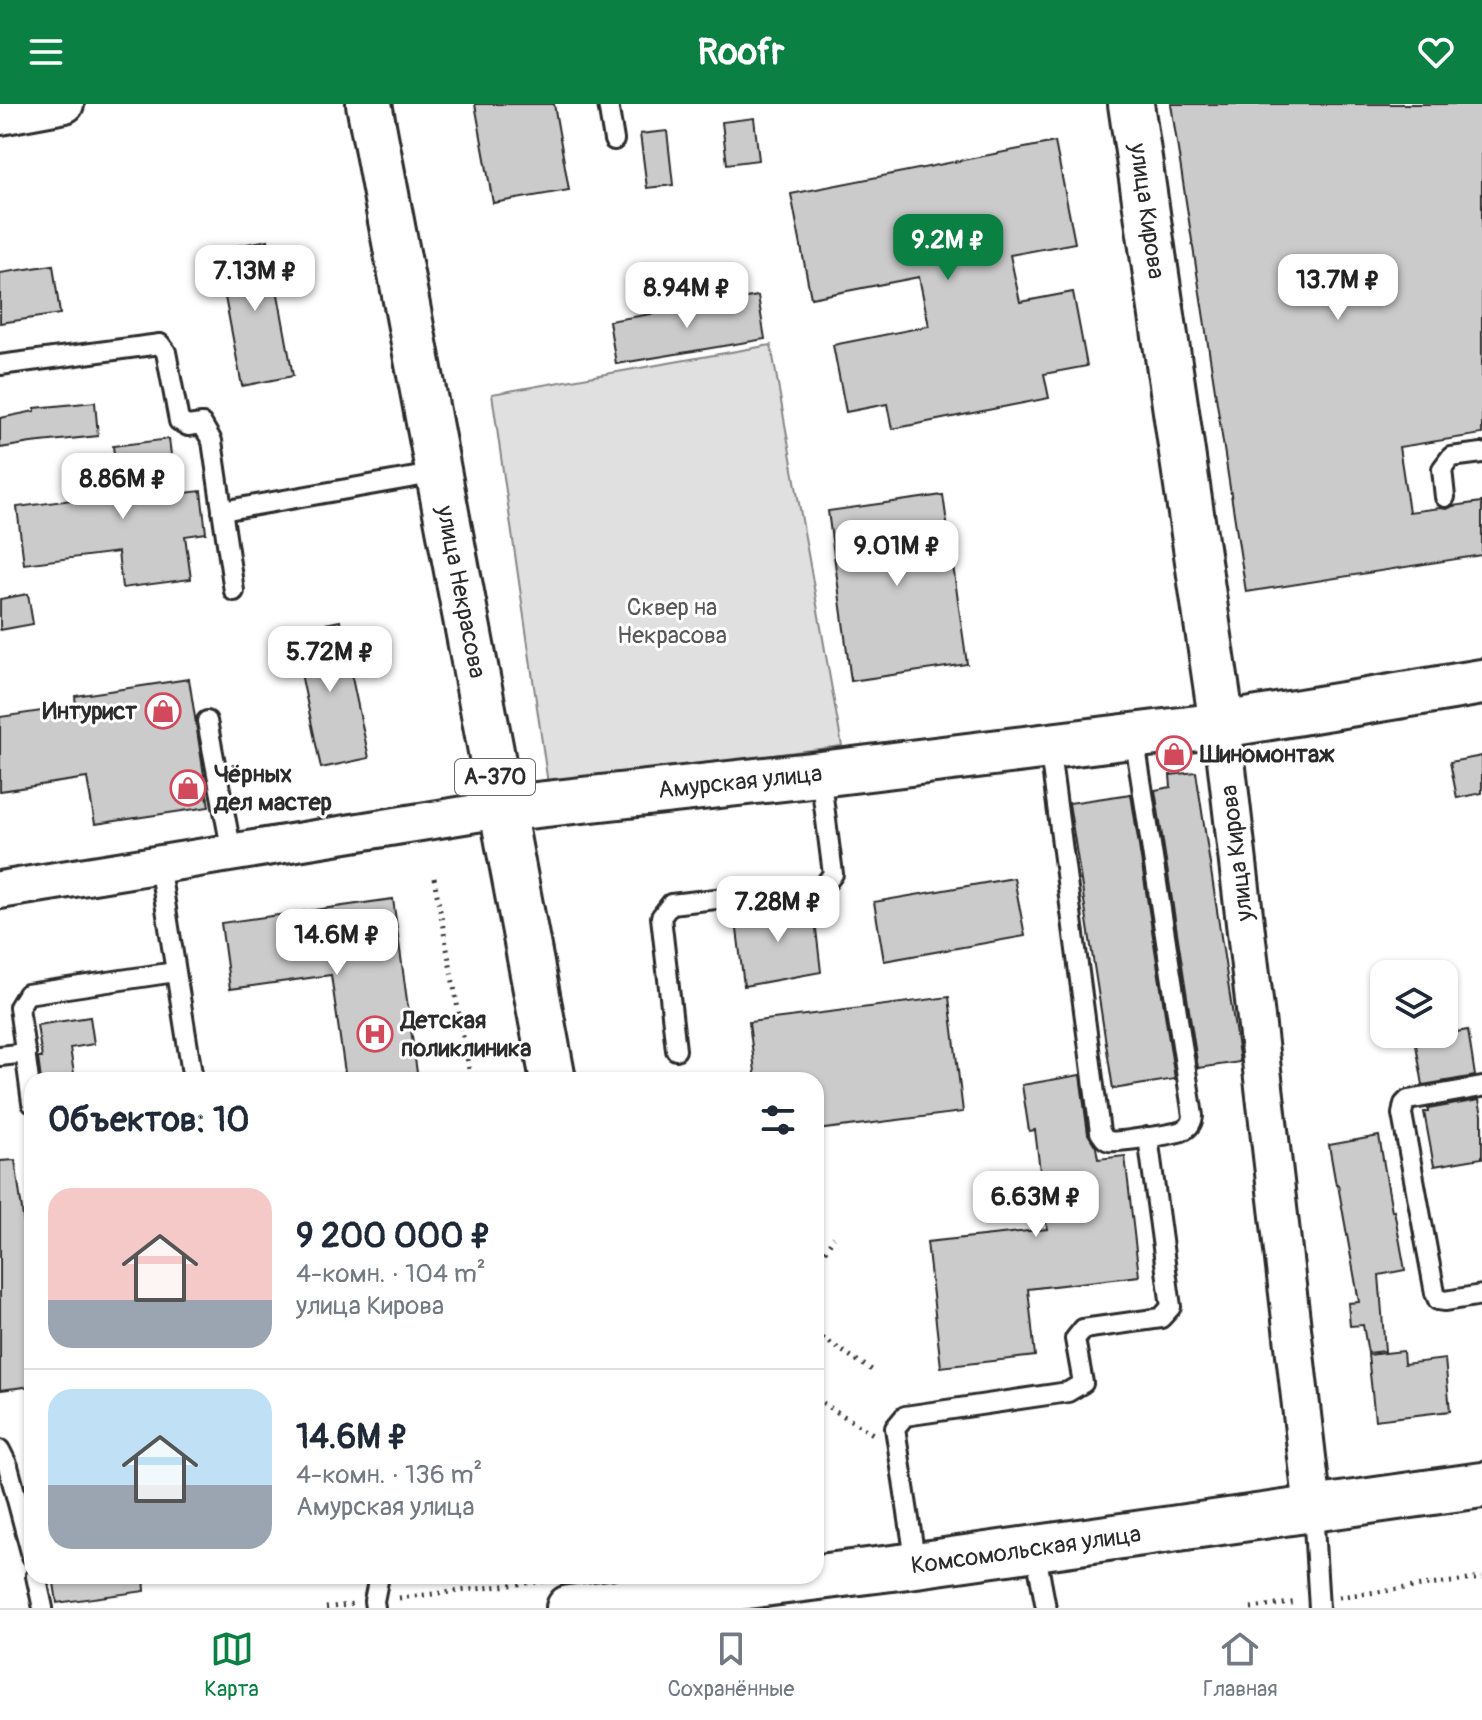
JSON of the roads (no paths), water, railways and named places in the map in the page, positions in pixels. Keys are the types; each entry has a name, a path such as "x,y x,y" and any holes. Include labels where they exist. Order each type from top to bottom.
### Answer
{"main road":[{"name":"улица Некрасова","path":"369,104 551,1072"},
{"name":"улица Кирова","path":"1131,104 1222,725"},
{"name":"Амурская улица","path":"501,809 1222,725 1482,682"},
{"name":"Комсомольская улица","path":"824,1575 1035,1549 1482,1485"},
{"name":"Комсомольская улица","path":"560,1594 653,1594 744,1584"}],"street":[{"path":"0,116 65,104"},
{"name":"улица Кирова","path":"1222,725 1313,1509"},
{"name":"Амурская улица","path":"0,890 501,809"}],"lane":[{"path":"608,104 614,140"},
{"path":"0,365 160,344 166,352 179,421 188,426 202,424 212,441 234,591"},
{"path":"1445,497 1442,469 1451,457 1482,453"},
{"path":"222,511 438,473"},
{"path":"207,721 232,853"},
{"path":"1049,745 1100,1132 1110,1142 1184,1131 1191,1125 1193,1116 1134,735"},
{"path":"676,1050 661,917 671,904 823,887 833,874 820,774"},
{"path":"159,864 192,1072"},
{"path":"28,1072 19,1007 27,994 175,972"},
{"path":"0,1056 26,1053"},
{"path":"1482,1087 1408,1100 1402,1114 1438,1300 1482,1295"},
{"path":"916,1565 895,1428 905,1416 1068,1392 1083,1383 1075,1339 1083,1329 1161,1318 1171,1307 1148,1137"},
{"path":"0,1450 8,1466 24,1522"},
{"path":"1313,1509 1319,1604"},
{"path":"1035,1549 1046,1608"},
{"path":"38,1584 43,1608"},
{"path":"374,1605 378,1584"}],"place":[{"name":"Интурист","path":"163,711"},
{"name":"Шиномонтаж","path":"1174,754"},
{"name":"Чёрных дел мастер","path":"188,788"},
{"name":"Детская поликлиника","path":"375,1034"}],"park label":[{"name":"Сквер на Некрасова","path":"672,621"}]}
